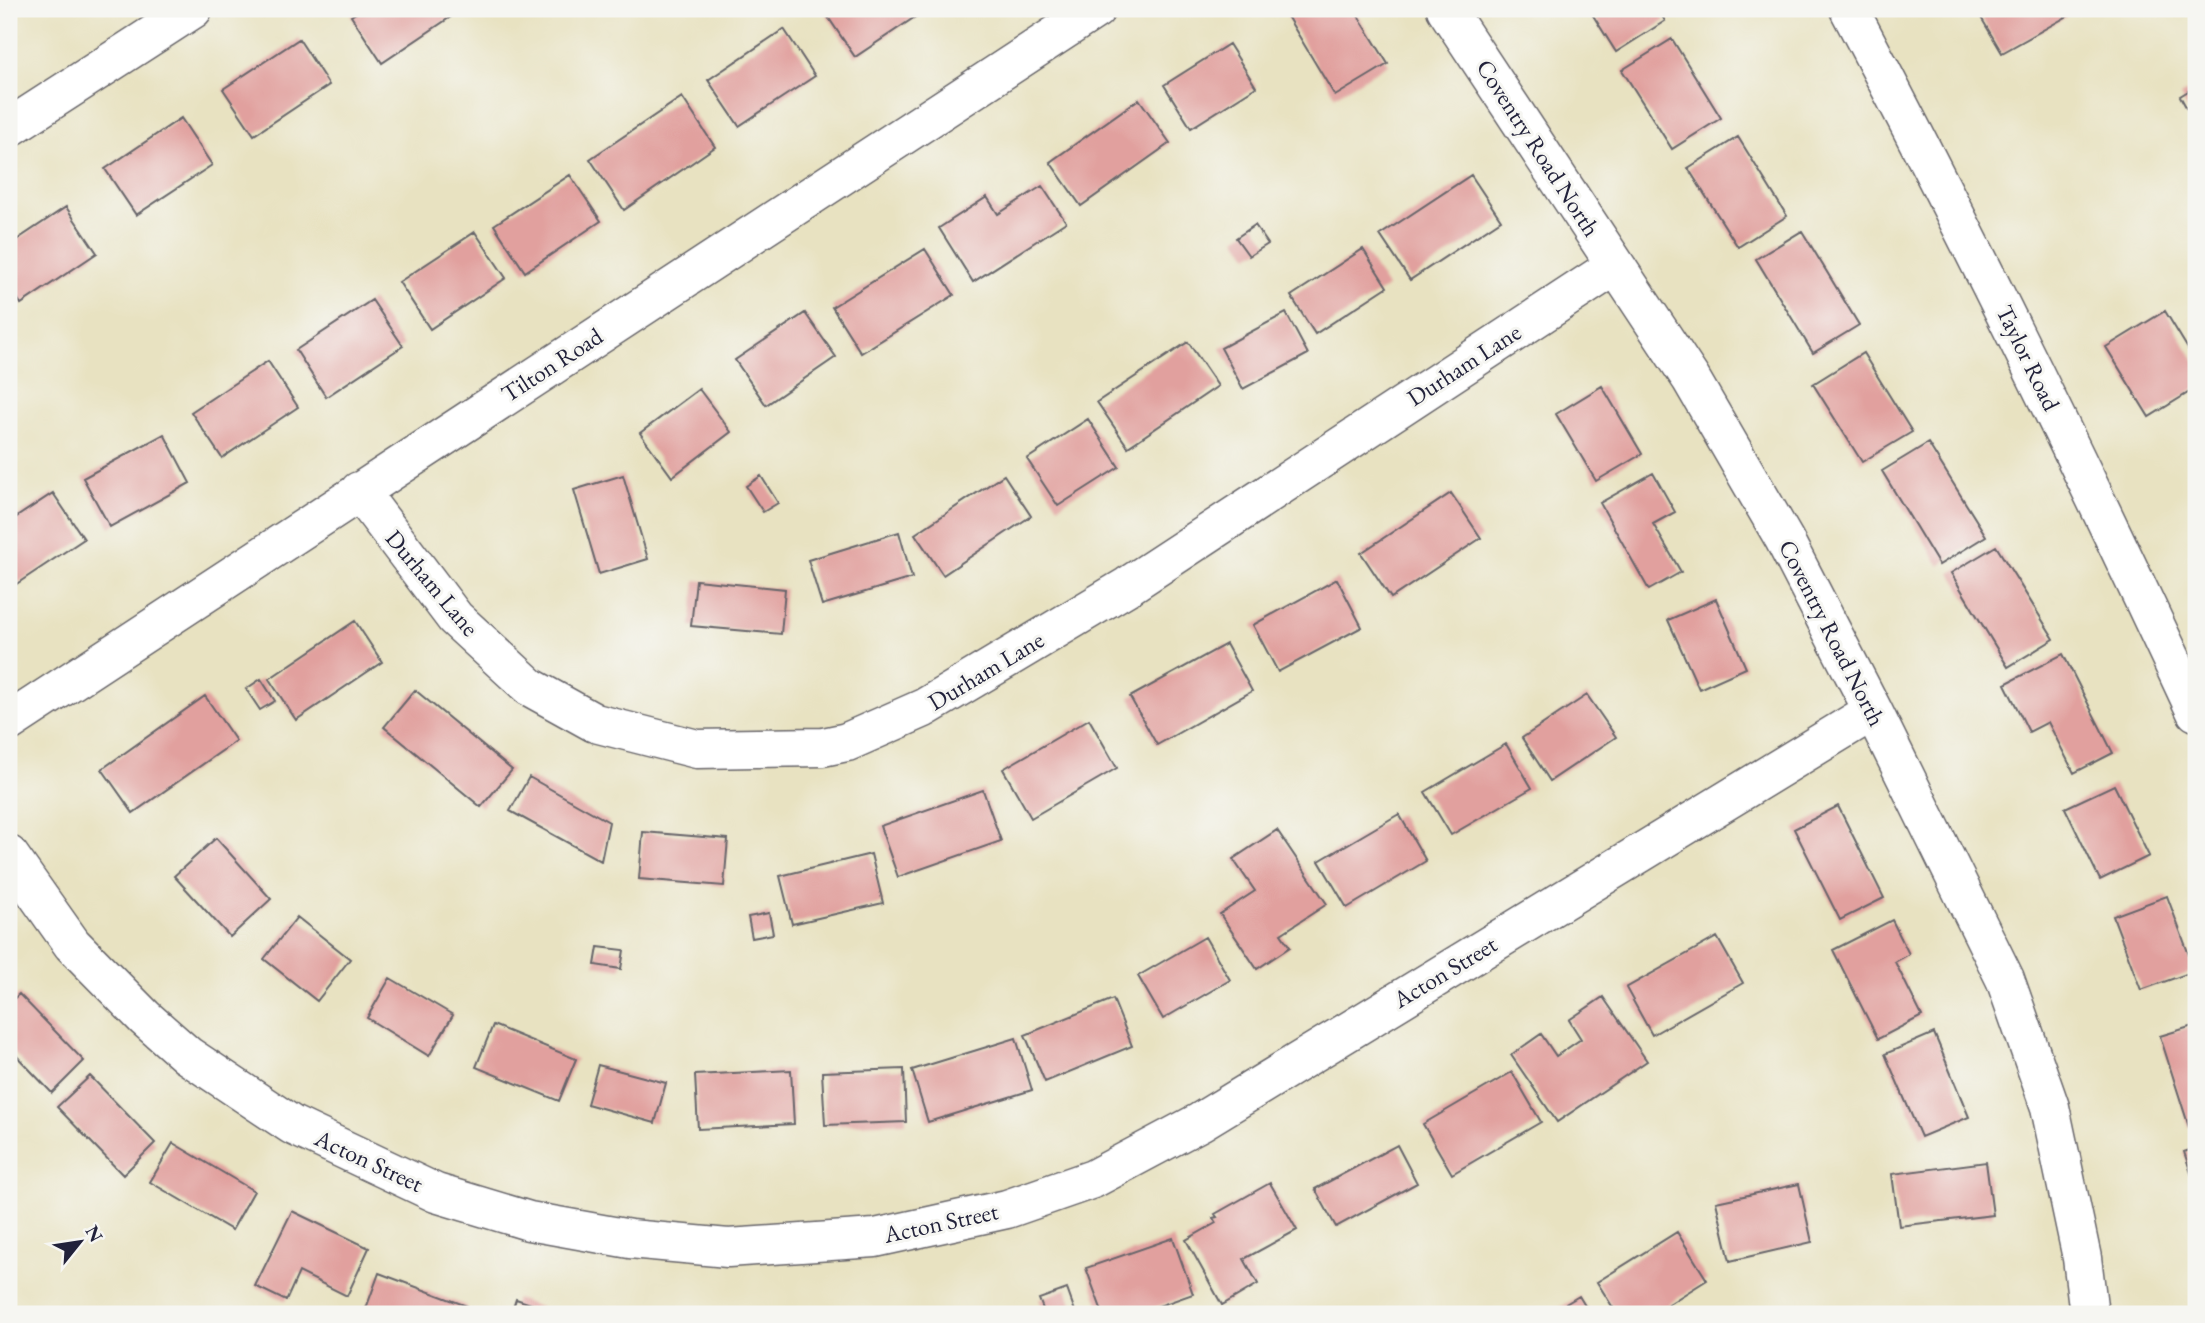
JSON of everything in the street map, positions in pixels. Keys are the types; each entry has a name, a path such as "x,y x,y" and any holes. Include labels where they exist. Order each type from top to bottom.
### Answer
{"street":[{"path":"9,128 193,9"},
{"name":"Tilton Road","path":"9,722 1096,9"},
{"name":"Coventry Road North","path":"1446,9 1691,379 1784,538 2005,979 2050,1107 2082,1258 2085,1314"},
{"name":"Taylor Road","path":"1849,9 1954,208 2085,475 2196,712"},
{"name":"Durham Lane","path":"359,491 455,618 530,687 595,723 697,749 823,747 847,742 924,708 1128,586 1615,265"},
{"name":"Acton Street","path":"9,855 72,944 145,1018 187,1055 292,1125 436,1194 529,1221 630,1239 728,1248 875,1238 1007,1209 1093,1179 1200,1122 1873,711"}],"building":[{"path":"362,9 456,9 458,12 382,63 351,16"},
{"path":"927,9 855,57 824,11"},
{"path":"1298,9 1354,9 1388,64 1335,96 1287,16"},
{"path":"1589,9 1658,9 1665,21 1616,52"},
{"path":"1976,9 2073,9 2075,12 2002,53"},
{"path":"784,29 815,76 739,126 708,80"},
{"path":"299,39 329,85 254,135 223,89"},
{"path":"1672,39 1721,118 1672,149 1622,70"},
{"path":"1229,44 1256,87 1191,128 1164,85"},
{"path":"2195,87 2196,113 2191,116 2180,96"},
{"path":"682,97 715,147 624,210 590,159"},
{"path":"1139,99 1170,143 1081,206 1050,162"},
{"path":"181,118 212,165 136,215 105,169"},
{"path":"1738,137 1787,216 1738,247 1688,168"},
{"path":"570,175 601,221 525,272 494,225"},
{"path":"1471,175 1501,220 1410,280 1380,235"},
{"path":"1042,186 1066,222 973,282 939,228 987,197 998,214"},
{"path":"66,207 97,253 21,304 9,286 9,245"},
{"path":"1255,225 1268,244 1249,256 1236,238"},
{"path":"1802,231 1859,325 1813,353 1756,259"},
{"path":"475,232 506,278 430,329 399,282"},
{"path":"925,249 954,295 861,353 832,307"},
{"path":"1363,249 1387,287 1315,334 1291,296"},
{"path":"372,300 403,346 326,397 296,350"},
{"path":"2165,311 2196,362 2196,388 2149,417 2106,347"},
{"path":"805,313 836,357 766,405 735,360"},
{"path":"1286,313 1308,354 1243,389 1221,348"},
{"path":"1188,342 1218,386 1128,447 1097,402"},
{"path":"1863,353 1912,432 1862,462 1813,384"},
{"path":"268,361 298,407 222,458 191,412"},
{"path":"1602,386 1642,454 1596,481 1556,414"},
{"path":"699,389 731,432 672,477 640,433"},
{"path":"1088,419 1119,467 1058,506 1027,459"},
{"path":"164,434 190,483 110,527 83,478"},
{"path":"1928,443 1986,536 1939,565 1882,471"},
{"path":"1653,473 1675,512 1653,524 1681,572 1649,590 1600,503"},
{"path":"623,475 648,559 599,574 574,490"},
{"path":"1004,475 1031,516 943,575 915,534"},
{"path":"761,476 778,503 763,512 746,486"},
{"path":"53,493 84,539 9,589 9,522"},
{"path":"1451,493 1481,538 1391,598 1361,553"},
{"path":"899,532 912,578 822,605 808,560"},
{"path":"1996,546 2054,639 2008,667 1951,573"},
{"path":"1337,579 1362,627 1278,672 1253,625"},
{"path":"696,580 785,589 781,634 691,626"},
{"path":"1716,599 1746,668 1699,689 1668,620"},
{"path":"355,621 382,662 296,720 269,679"},
{"path":"1226,644 1252,691 1157,745 1130,697"},
{"path":"2063,654 2113,753 2074,773 2048,722 2029,732 2005,684"},
{"path":"261,679 275,701 260,710 246,689"},
{"path":"415,690 512,770 481,807 384,727"},
{"path":"1587,695 1616,737 1550,781 1522,738"},
{"path":"205,696 236,741 133,813 102,769"},
{"path":"1089,719 1117,768 1031,818 1003,769"},
{"path":"1506,744 1532,788 1451,835 1425,792"},
{"path":"529,777 609,822 601,861 510,811"},
{"path":"2114,785 2149,856 2100,880 2065,808"},
{"path":"983,790 1001,841 898,877 880,826"},
{"path":"1838,806 1884,898 1840,920 1794,829"},
{"path":"1399,814 1426,861 1347,908 1319,861"},
{"path":"1277,830 1327,904 1281,934 1290,947 1257,969 1220,914 1255,891 1233,859"},
{"path":"643,832 728,839 724,886 639,879"},
{"path":"216,838 271,899 230,937 174,876"},
{"path":"871,854 883,903 792,924 780,876"},
{"path":"2167,896 2195,971 2141,990 2113,916"},
{"path":"769,913 773,934 752,938 748,917"},
{"path":"297,917 350,959 317,1001 264,959"},
{"path":"1892,920 1909,954 1895,962 1922,1016 1878,1039 1833,950"},
{"path":"1205,937 1230,980 1163,1019 1138,976"},
{"path":"1717,937 1743,983 1652,1035 1626,988"},
{"path":"598,947 624,950 621,969 595,965"},
{"path":"390,978 453,1015 429,1056 367,1018"},
{"path":"19,994 84,1061 52,1093 9,1048 9,1003"},
{"path":"1603,997 1647,1061 1557,1122 1511,1055 1541,1034 1556,1056 1581,1039 1569,1020"},
{"path":"1113,999 1132,1046 1045,1082 1025,1035"},
{"path":"493,1025 576,1059 559,1101 476,1067"},
{"path":"2196,1025 2196,1125 2189,1127 2160,1036"},
{"path":"1934,1033 1969,1117 1921,1137 1885,1054"},
{"path":"1016,1038 1032,1090 928,1122 912,1070"},
{"path":"598,1065 666,1083 655,1123 587,1104"},
{"path":"904,1069 906,1122 825,1125 822,1072"},
{"path":"791,1070 794,1124 698,1129 695,1075"},
{"path":"1512,1072 1541,1122 1452,1174 1423,1124"},
{"path":"90,1076 155,1143 123,1175 57,1107"},
{"path":"173,1143 254,1191 232,1230 150,1182"},
{"path":"1397,1145 1417,1183 1336,1227 1315,1189"},
{"path":"2196,1148 2196,1188 2184,1152"},
{"path":"1986,1162 1993,1215 1899,1226 1892,1174"},
{"path":"1270,1183 1297,1230 1244,1259 1258,1284 1222,1305 1186,1240 1216,1223 1213,1218 1217,1217 1215,1214"},
{"path":"1799,1184 1812,1242 1730,1261 1716,1202"},
{"path":"292,1211 369,1248 347,1296 299,1272 286,1301 255,1286"},
{"path":"1677,1232 1707,1280 1653,1314 1617,1314 1597,1282"},
{"path":"1173,1238 1193,1294 1136,1314 1103,1314 1086,1268"},
{"path":"379,1273 467,1306 464,1314 364,1314"},
{"path":"1067,1289 1076,1314 1045,1314 1039,1299"},
{"path":"1579,1296 1590,1314 1549,1314"},
{"path":"516,1299 560,1314 511,1314"}]}
